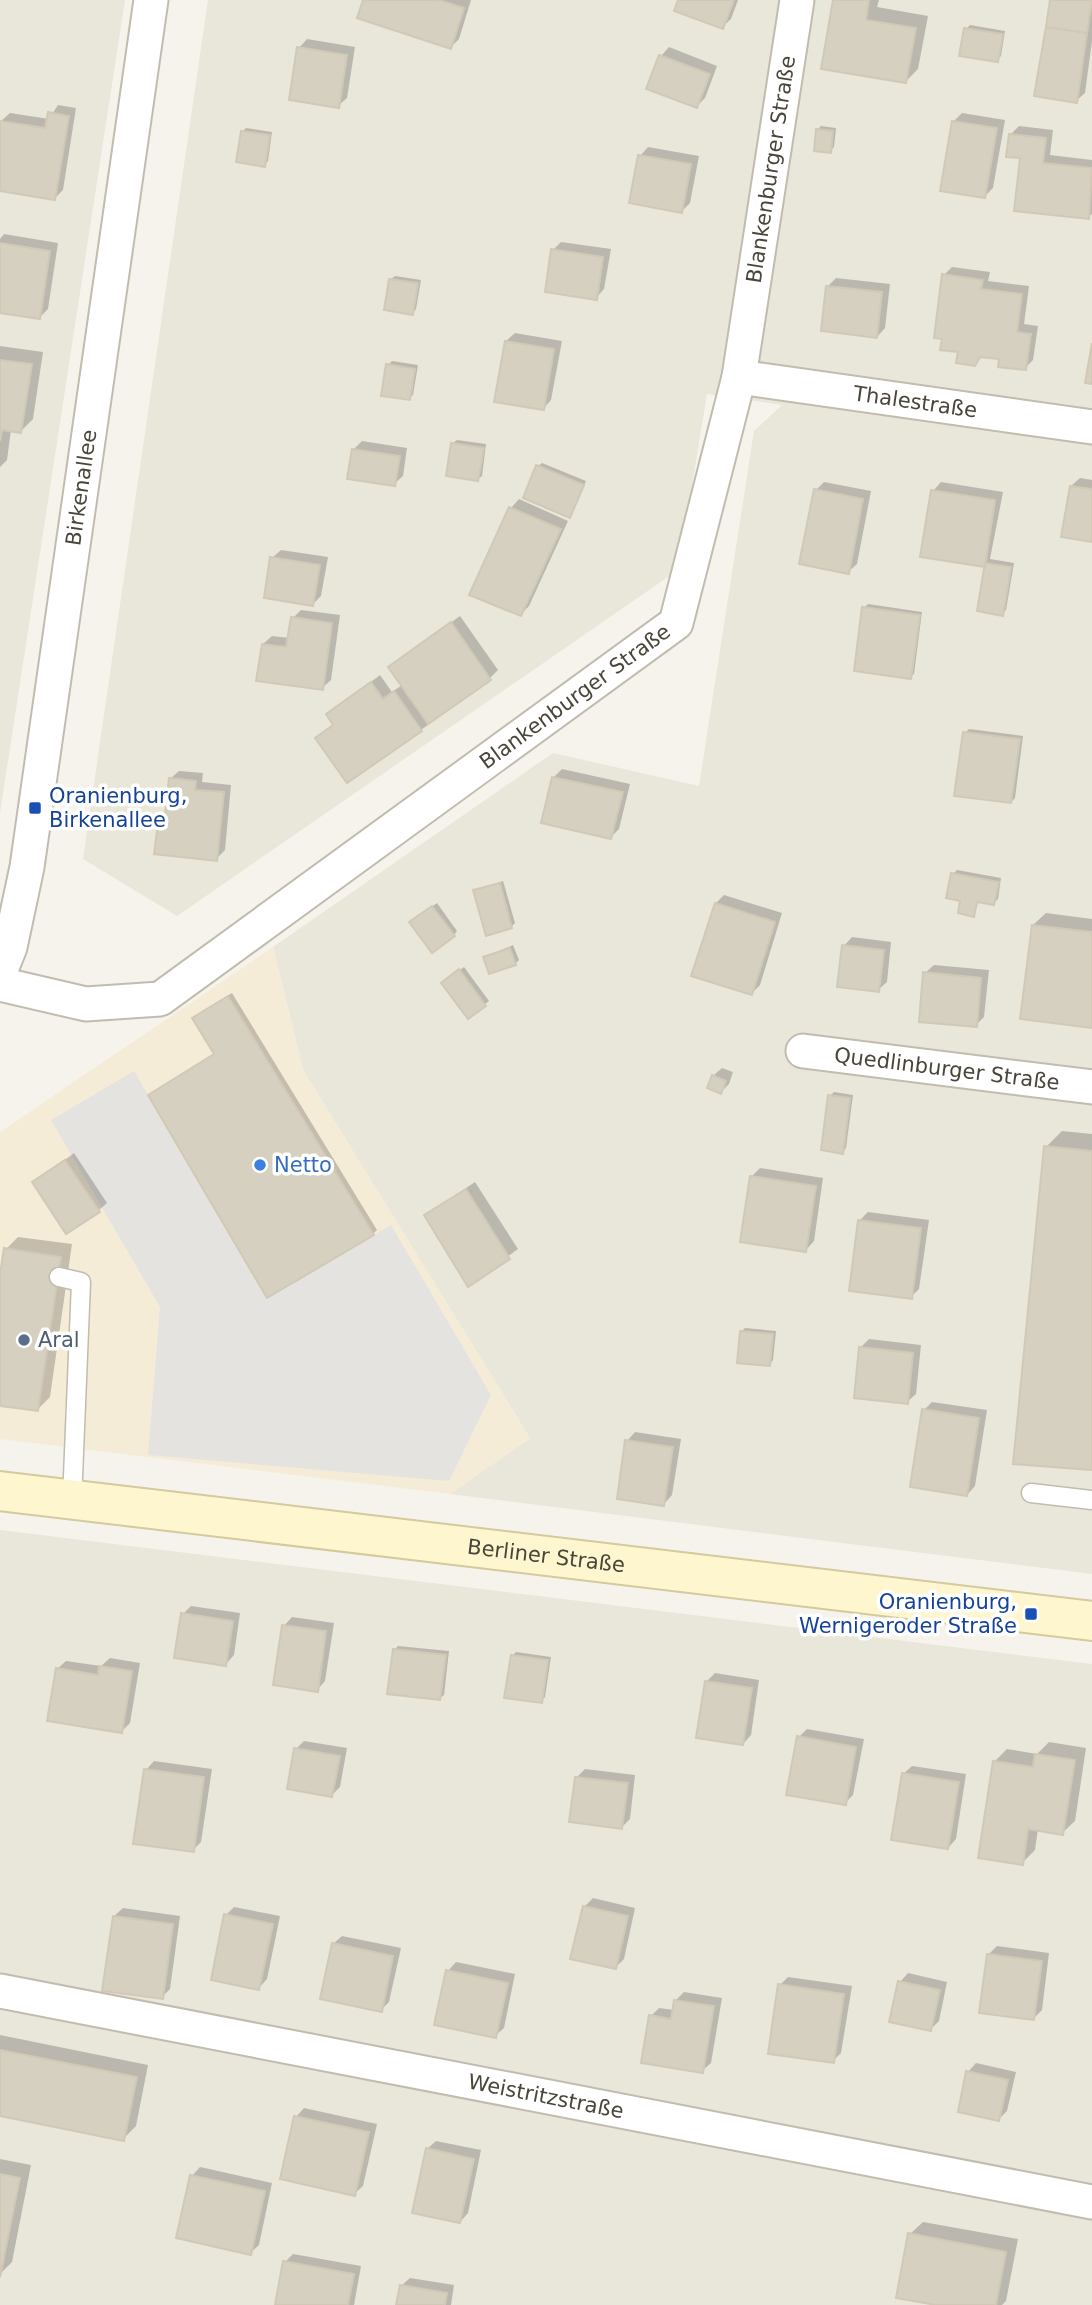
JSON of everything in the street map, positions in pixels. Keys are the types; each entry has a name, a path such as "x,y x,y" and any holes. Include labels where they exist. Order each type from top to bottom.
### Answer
{"main road":[{"name":"Berliner Straße","path":"0,1491 1092,1621"}],"street":[{"name":"Birkenallee","path":"0,972 10,947 27,867 151,0"},
{"name":"Blankenburger Straße","path":"0,984 86,1004 160,999 676,623 738,377 797,0"},
{"name":"Thalestraße","path":"738,377 1092,427"},
{"name":"Quedlinburger Straße","path":"803,1051 1092,1087"},
{"name":"Weistritzstraße","path":"0,1991 1092,2202"}],"lane":[{"path":"59,1278 81,1282 72,1501"},
{"path":"1031,1493 1092,1500"}],"shaded area":[{"path":"0,0 125,0 0,813"},
{"path":"208,0 1092,0 1092,1574 450,1494 530,1438 303,1070 273,947 553,753 699,786 754,431 782,405 707,394 678,570 177,916 83,859"},
{"path":"273,947 303,1070 530,1438 450,1494 0,1439 0,1132"},
{"path":"134,1071 267,1298 391,1225 491,1395 449,1481 148,1455 160,1307 51,1120"},
{"path":"0,1530 1092,1664 1092,2305 0,2305"}],"building":[{"path":"363,0 439,0 464,8 451,49 357,18"},
{"path":"678,0 734,0 723,29 674,11"},
{"path":"833,0 869,0 866,20 916,28 906,83 821,69"},
{"path":"1050,0 1092,0 1087,33 1046,27"},
{"path":"1046,27 1087,33 1077,103 1034,96"},
{"path":"964,28 1003,34 998,62 959,56"},
{"path":"297,47 347,55 339,108 289,100"},
{"path":"659,55 710,74 697,108 646,89"},
{"path":"48,112 69,116 55,200 0,191 0,121 45,128"},
{"path":"952,121 997,128 985,198 940,191"},
{"path":"816,129 833,131 831,153 814,151"},
{"path":"241,131 270,135 265,167 236,162"},
{"path":"1009,134 1046,138 1043,163 1092,168 1089,219 1014,211 1020,158 1006,157"},
{"path":"638,155 691,164 682,213 629,203"},
{"path":"0,243 50,251 40,319 0,313"},
{"path":"551,249 603,257 597,300 545,292"},
{"path":"942,274 983,280 981,289 1022,294 1017,332 1031,334 1026,370 998,367 999,359 980,357 975,366 956,363 958,352 940,350 942,339 934,338"},
{"path":"389,279 418,283 413,315 384,310"},
{"path":"826,286 882,292 877,338 821,331"},
{"path":"505,341 554,349 544,410 494,402"},
{"path":"1092,343 1092,384 1085,383"},
{"path":"0,360 32,364 21,433 2,430 0,441"},
{"path":"386,364 415,369 410,400 381,396"},
{"path":"451,443 484,448 478,481 446,476"},
{"path":"352,449 400,456 395,486 347,479"},
{"path":"536,465 584,485 570,518 523,498"},
{"path":"1070,486 1092,489 1092,542 1061,537"},
{"path":"814,489 863,499 849,574 799,564"},
{"path":"931,490 995,500 985,567 920,557"},
{"path":"509,507 561,529 521,616 469,595"},
{"path":"270,557 320,565 313,606 264,598"},
{"path":"985,563 1011,567 1003,616 977,611"},
{"path":"862,607 920,615 911,679 854,671"},
{"path":"291,617 332,623 323,690 256,681 262,644 286,647"},
{"path":"451,622 491,680 428,724 388,667"},
{"path":"371,682 383,699 394,691 422,731 347,783 315,738 333,725 326,714"},
{"path":"963,732 1020,739 1011,803 954,796"},
{"path":"552,777 623,792 611,839 541,823"},
{"path":"169,778 196,781 195,790 224,792 217,861 154,854 158,824 164,825"},
{"path":"951,873 999,882 994,905 977,902 974,917 958,913 960,901 946,898"},
{"path":"500,883 512,928 486,936 473,890"},
{"path":"715,903 775,922 752,995 691,976"},
{"path":"432,906 455,936 432,953 409,922"},
{"path":"1032,925 1092,932 1092,1028 1020,1019"},
{"path":"842,945 884,950 879,992 837,987"},
{"path":"510,948 516,965 489,974 483,957"},
{"path":"459,969 486,1006 468,1019 441,983"},
{"path":"923,972 981,978 977,1027 919,1022"},
{"name":"Netto","path":"228,996 374,1235 267,1298 148,1095 214,1054 192,1018"},
{"path":"712,1075 726,1081 721,1094 707,1088"},
{"path":"828,1095 850,1098 843,1154 821,1150"},
{"path":"1044,1146 1092,1151 1092,1470 1013,1464"},
{"path":"65,1160 100,1212 66,1234 32,1182"},
{"path":"750,1176 816,1186 806,1252 740,1242"},
{"path":"466,1189 510,1259 468,1287 424,1215"},
{"path":"858,1220 921,1228 912,1299 849,1291"},
{"name":"Aral","path":"4,1248 61,1257 38,1411 0,1406 0,1274"},
{"path":"740,1331 773,1334 770,1366 737,1363"},
{"path":"859,1347 913,1353 908,1404 854,1398"},
{"path":"922,1409 979,1418 967,1496 910,1487"},
{"path":"625,1440 673,1447 664,1506 617,1499"},
{"path":"181,1613 233,1621 226,1666 174,1658"},
{"path":"282,1625 326,1631 318,1692 273,1685"},
{"path":"393,1649 446,1655 440,1700 387,1694"},
{"path":"511,1655 548,1660 542,1703 504,1698"},
{"path":"99,1666 132,1671 122,1733 47,1721 56,1668 98,1675"},
{"path":"705,1681 752,1688 743,1745 696,1738"},
{"path":"797,1736 856,1747 846,1805 786,1795"},
{"path":"294,1748 340,1756 332,1797 287,1789"},
{"path":"1035,1754 1075,1760 1063,1835 1028,1829 1023,1865 978,1858 993,1761 1033,1767"},
{"path":"144,1769 204,1777 194,1852 133,1844"},
{"path":"902,1773 959,1782 948,1849 891,1840"},
{"path":"575,1777 628,1783 622,1829 569,1822"},
{"path":"583,1906 628,1916 616,1969 570,1959"},
{"path":"224,1914 273,1924 259,1990 211,1980"},
{"path":"113,1916 173,1924 163,1999 102,1991"},
{"path":"332,1943 393,1956 382,2012 320,1999"},
{"path":"987,1954 1042,1961 1034,2020 979,2013"},
{"path":"446,1970 508,1983 496,2038 434,2025"},
{"path":"898,1981 940,1990 931,2031 889,2022"},
{"path":"778,1984 844,1994 834,2063 768,2054"},
{"path":"674,2000 714,2006 703,2073 641,2063 649,2015 671,2019"},
{"path":"0,2050 137,2077 124,2141 0,2116"},
{"path":"966,2071 1008,2080 999,2121 958,2112"},
{"path":"294,2116 369,2132 355,2196 280,2179"},
{"path":"426,2148 474,2159 460,2223 412,2213"},
{"path":"0,2174 20,2178 0,2277"},
{"path":"190,2175 265,2191 251,2255 176,2238"},
{"path":"908,2233 1006,2252 996,2305 936,2305 896,2298"},
{"path":"283,2261 354,2274 348,2305 275,2305"},
{"path":"400,2285 447,2293 445,2305 396,2305"}],"place":[{"name":"Oranienburg, Birkenallee","path":"35,808"},
{"name":"Netto","path":"260,1165"},
{"name":"Aral","path":"24,1340"},
{"name":"Oranienburg, Wernigeroder Straße","path":"1031,1614"}]}
